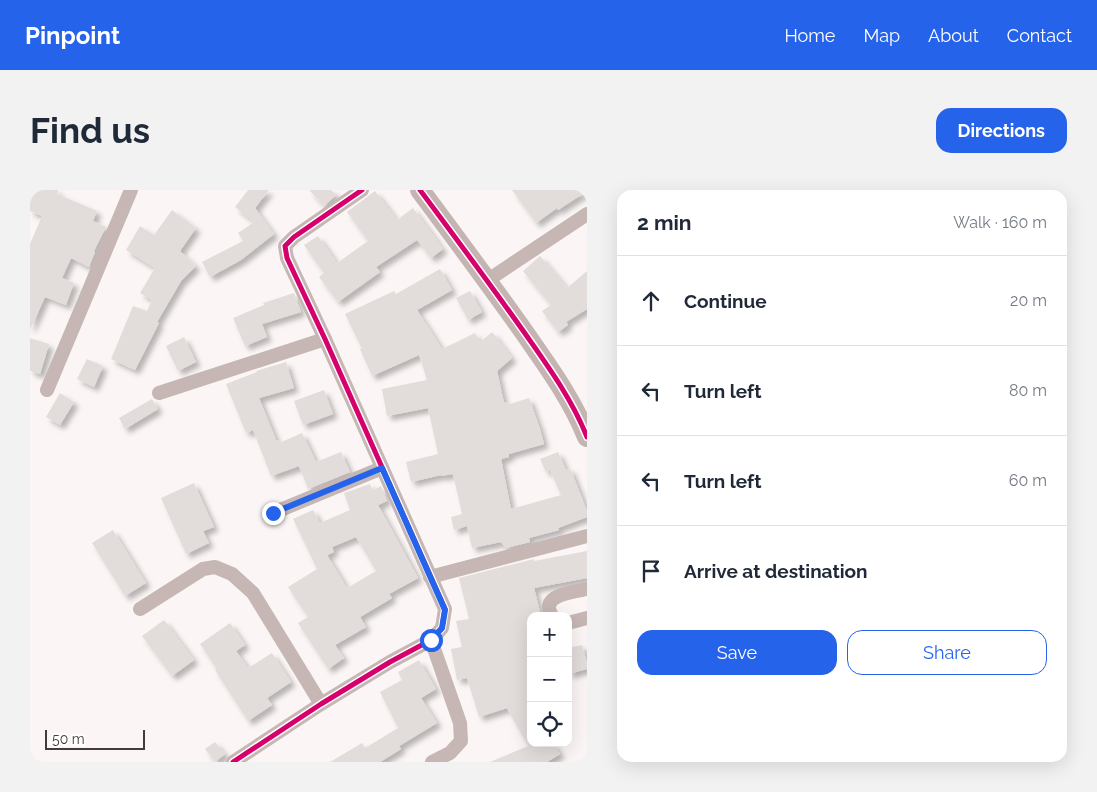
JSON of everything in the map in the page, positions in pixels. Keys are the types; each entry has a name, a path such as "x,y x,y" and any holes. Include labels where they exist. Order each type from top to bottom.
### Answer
{"street":[{"path":"47,390 131,190"},
{"path":"233,762 321,704 390,662 431,640 442,628 445,610 325,338 287,258 285,246 294,237 362,190"},
{"path":"420,190 488,280 548,367 579,417 587,437"},
{"path":"488,280 587,214"},
{"path":"159,393 325,338"},
{"path":"273,513 382,468"},
{"path":"430,577 587,536"},
{"path":"140,609 203,568 215,567 232,574 253,593 321,704"},
{"path":"550,612 549,608 551,601 558,596 587,589"},
{"path":"572,621 587,618"},
{"path":"431,640 460,723 461,741 450,753 432,762"}],"building":[{"path":"35,190 58,190 57,194 97,211 93,221 106,227 94,251 89,267 71,258 62,278 74,283 66,305 45,297 30,330 30,244 42,216 30,211 30,202"},
{"path":"248,190 269,190 255,208 274,234 241,260 210,277 202,262 243,241 238,233 254,222 235,207"},
{"path":"309,190 331,190 336,195 324,206"},
{"path":"512,190 587,191 558,210 557,208 536,223"},
{"path":"375,191 397,220 413,208 443,249 431,258 417,240 376,267 380,272 338,302 319,277 324,273 304,245 318,236 337,263 368,241 347,212"},
{"path":"172,210 196,228 180,251 196,266 181,281 157,322 159,323 135,370 111,359 133,306 147,311 152,300 140,293 155,268 126,250 140,226 154,235"},
{"path":"540,256 567,288 587,271 587,309 566,322 568,325 558,332 542,311 551,305 523,271"},
{"path":"440,269 452,290 417,310 442,349 475,333 480,342 492,332 512,358 497,371 504,403 509,402 510,404 529,398 540,429 544,444 509,454 509,457 501,459 511,509 561,495 550,470 546,472 540,459 558,452 566,470 570,468 587,511 587,517 558,528 559,530 529,538 530,542 506,548 501,542 472,548 467,526 454,530 451,517 462,514 453,474 411,482 406,462 438,454 428,408 387,416 382,389 427,380 419,355 372,376 360,349 362,349 345,314 394,291 396,294"},
{"path":"470,291 482,312 468,320 456,298"},
{"path":"294,293 301,312 262,324 267,337 245,346 233,318 264,305 263,303"},
{"path":"184,337 196,362 178,371 166,346"},
{"path":"30,338 49,344 40,374 30,371"},
{"path":"87,359 103,366 94,387 77,379"},
{"path":"286,362 294,388 259,398 276,440 279,443 302,433 316,462 341,452 350,472 308,489 299,466 271,476 253,430 246,433 226,384 256,371"},
{"path":"324,390 333,414 303,425 294,401"},
{"path":"60,393 74,402 60,425 46,417"},
{"path":"152,399 158,409 125,429 119,418"},
{"path":"194,483 214,527 203,531 209,543 186,554 161,498"},
{"path":"370,484 372,491 381,486 387,501 378,505 418,578 389,594 392,598 360,617 366,627 335,645 344,658 328,669 298,623 308,617 288,587 317,569 293,519 313,510 320,523 350,510 344,493","holes":["356,537 376,571 347,588 327,555 334,552 332,547"]},
{"path":"113,530 146,583 125,596 92,543"},
{"path":"587,551 587,578 534,588 540,612 527,612 527,744 507,708 479,717 467,678 457,680 451,649 462,647 456,621 469,619 459,578 534,559 534,561"},
{"path":"164,620 194,660 172,676 142,636"},
{"path":"230,623 245,645 236,651 248,668 272,653 291,682 267,698 272,705 248,721 200,644"},
{"path":"582,645 587,669 572,673 572,647"},
{"path":"419,660 436,689 421,698 437,723 399,746 401,749 380,762 330,762 362,743 365,748 398,728 380,692 402,680 398,672"},
{"path":"215,742 225,754 215,762 205,749"},
{"path":"527,746 556,747 560,754 547,762 490,762"}],"cycle path":[{"path":"233,762 321,704 390,662 431,640 442,628 445,609 287,258 285,246 294,237 362,190"},
{"path":"420,190 550,370 567,396 587,437"}],"route":[{"path":"273,513 382,468 445,610 442,628 431,640"}]}
